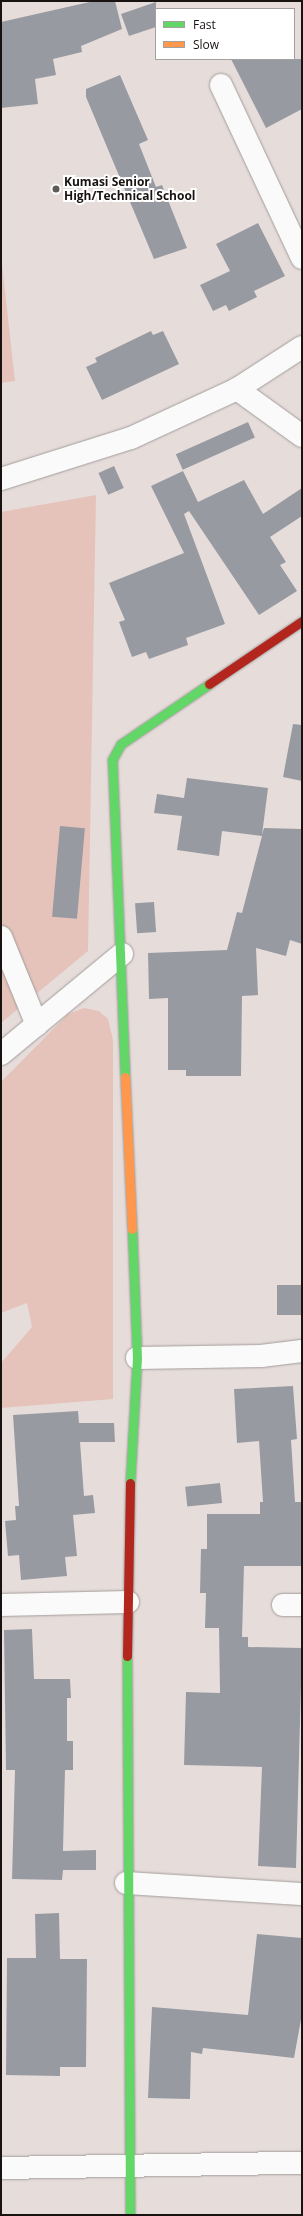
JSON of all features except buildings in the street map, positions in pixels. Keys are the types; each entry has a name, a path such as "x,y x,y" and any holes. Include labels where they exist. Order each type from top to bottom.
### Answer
{"street":[{"path":"221,85 302,258"},
{"path":"1,479 131,438 237,389 302,347"},
{"path":"237,389 302,436"},
{"path":"130,2215 126,1883 127,1545 137,1358 122,954 112,760 121,744 302,620"},
{"path":"1,937 37,1025"},
{"path":"1,1054 122,954"},
{"path":"137,1358 261,1356 302,1351"},
{"path":"1,1605 128,1602"},
{"path":"126,1883 302,1894"},
{"path":"1,2168 129,2164 302,2163"}],"shaded area":[{"path":"1,255 15,381 1,383"},
{"path":"96,495 88,951 1,1023 1,512"},
{"path":"84,1008 99,1011 108,1019 113,1040 113,1399 1,1408 1,1363 32,1327 27,1303 1,1313 1,1082 68,1014"}],"traffic: fast":[{"path":"125,1077 112,760 121,744 209,684"},
{"path":"130,1483 137,1358 132,1229"},
{"path":"127,1656 130,2215"}],"traffic: slow":[{"path":"125,1077 132,1229"}],"traffic: jam":[{"path":"209,684 302,621"},
{"path":"127,1656 130,1483"}],"place":[{"name":"Kumasi Senior High/Technical School","path":"56,189"}]}
